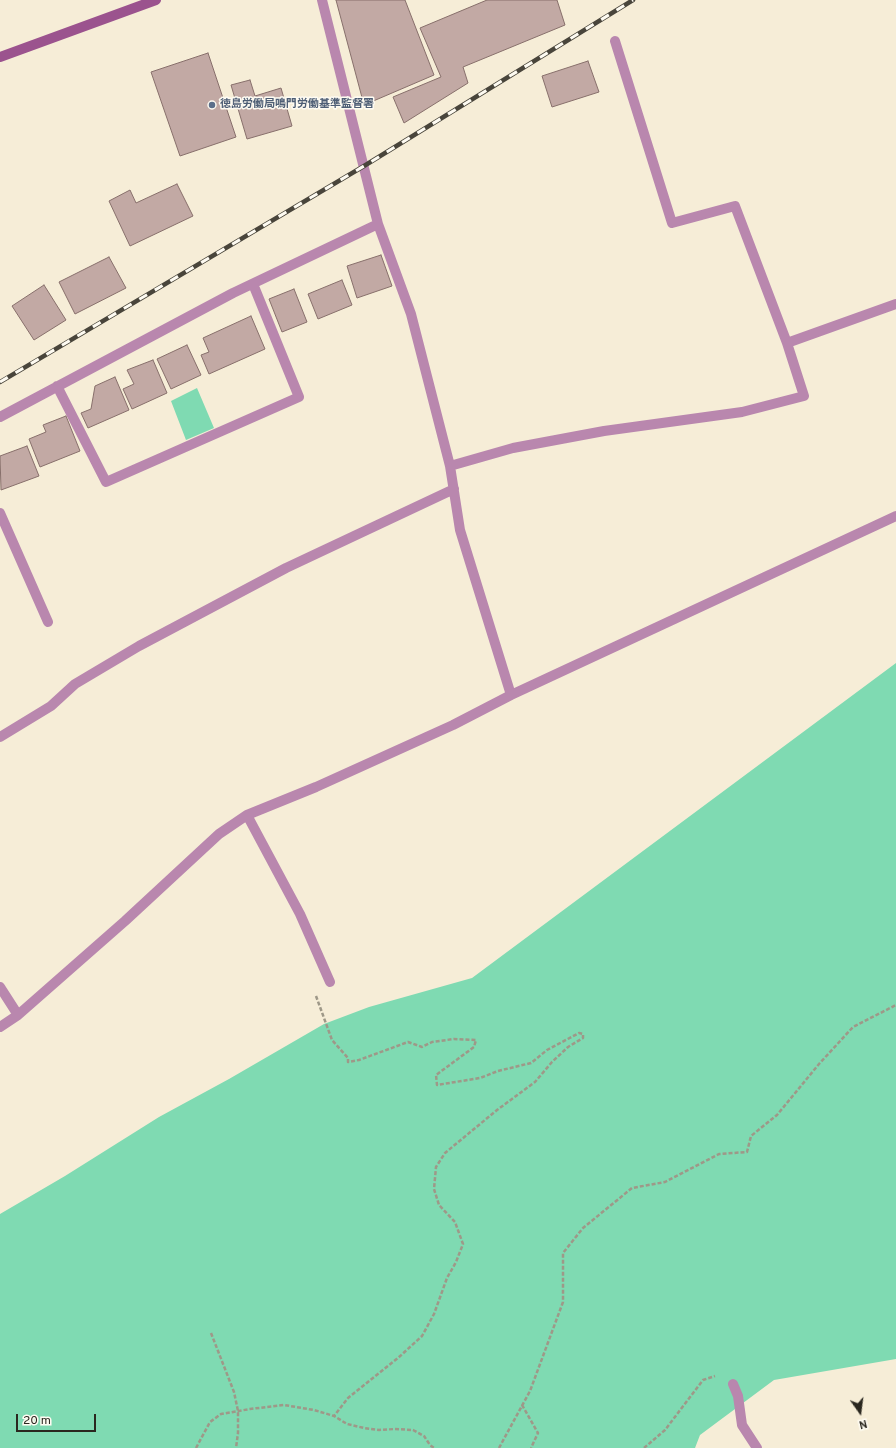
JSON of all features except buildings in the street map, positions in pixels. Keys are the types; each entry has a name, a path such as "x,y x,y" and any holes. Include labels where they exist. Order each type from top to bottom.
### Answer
{"street":[{"path":"0,57 156,0"},
{"path":"322,0 378,224 411,314 450,466 460,530 511,696"},
{"path":"450,466 513,448 604,431 742,412 804,396 787,343 734,206 672,223 615,41"},
{"path":"0,417 254,284 378,224"},
{"path":"57,386 106,482 299,397 254,284"},
{"path":"787,343 896,304"},
{"path":"0,738 51,706 75,684 139,646 286,568 454,489"},
{"path":"0,513 48,622"},
{"path":"0,1027 18,1015 125,921 219,834 247,815 316,787 453,725 511,696 896,516"},
{"path":"247,815 300,914 330,982"},
{"path":"0,987 18,1015"},
{"path":"733,1384 738,1396 742,1425 757,1448"}],"path":[{"path":"315,994 332,1040 348,1058 348,1062 359,1060 408,1042 422,1047 432,1042 454,1039 476,1040 474,1047 436,1075 437,1085 480,1078 498,1071 531,1063 547,1050 579,1033 583,1034 583,1038 568,1048 552,1062 535,1082 497,1110 445,1153 436,1167 434,1189 439,1205 455,1222 463,1244 456,1262 447,1278 434,1314 422,1336 398,1358 348,1398 334,1416"},
{"path":"499,1448 530,1391 563,1302 563,1253 583,1228 632,1188 665,1182 719,1154 747,1152 751,1136 778,1116 819,1064 853,1027 896,1005"},
{"path":"211,1333 234,1392 238,1411 236,1448"},
{"path":"644,1448 665,1430 703,1380 715,1376 725,1377 733,1384"},
{"path":"196,1448 210,1422 221,1414 284,1405 314,1410 334,1416 347,1424 364,1428 379,1430 413,1430 424,1436 434,1448"},
{"path":"522,1405 538,1433 531,1448"}],"green space":[{"path":"197,388 214,428 186,440 171,401"},
{"path":"896,663 896,1359 774,1380 700,1435 695,1448 0,1448 0,1214 65,1176 159,1117 229,1079 324,1024 369,1007 472,978"}],"railway":[{"path":"0,382 364,166 633,0"}],"place":[{"name":"徳島労働局鳴門労働基準監督署","path":"212,105"}]}
